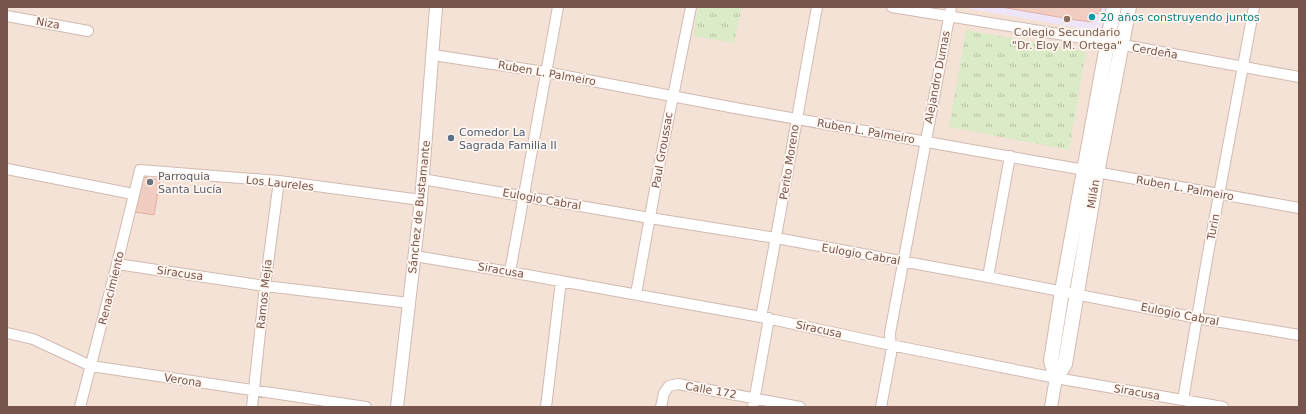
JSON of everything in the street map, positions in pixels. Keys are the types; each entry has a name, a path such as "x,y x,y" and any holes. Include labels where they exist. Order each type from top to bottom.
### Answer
{"main road":[{"name":"Milán","path":"1056,378 1066,364 1107,42 1114,7"},
{"name":"Milán","path":"1056,378 1051,361 1062,291 1090,172 1123,45 1129,7"}],"street":[{"name":"Sánchez de Bustamante","path":"397,407 421,200 436,7"},
{"path":"510,272 558,7"},
{"name":"Paul Groussac","path":"636,294 672,96 691,7"},
{"name":"Perito Moreno","path":"754,403 776,238 817,7"},
{"name":"Cerdeña","path":"892,7 950,12 1299,77"},
{"name":"Turin","path":"1183,400 1254,7"},
{"name":"Alejandro Dumas","path":"881,407 891,354 890,332 950,12"},
{"name":"Niza","path":"7,16 88,31"},
{"name":"Ruben L. Palmeiro","path":"432,55 546,72 796,119 1299,208"},
{"path":"988,277 1010,156"},
{"path":"7,169 133,194"},
{"name":"Renacimiento","path":"80,407 140,170"},
{"name":"Los Laureles","path":"140,170 279,182 421,200"},
{"name":"Eulogio Cabral","path":"422,179 776,238 1062,291 1197,318 1299,335"},
{"name":"Ramos Mejía","path":"252,407 265,286 279,182"},
{"name":"Siracusa","path":"415,256 765,318 1056,378 1223,407"},
{"name":"Siracusa","path":"117,264 265,286 408,303"},
{"path":"546,407 561,281"},
{"name":"Verona","path":"7,333 33,339 91,366 366,407"},
{"name":"Milán","path":"1051,407 1056,378"},
{"name":"Calle 172","path":"661,407 664,393 669,386 678,384 754,403 800,407"}],"shaded area":[{"path":"7,7 1299,7 1299,407 7,407"},
{"name":"Colegio Secundario \"Dr. Eloy M. Ortega\"","path":"961,7 1105,7 1101,32"}],"green space":[{"path":"698,7 742,7 734,43 693,36"},
{"path":"966,30 1086,52 1069,150 949,127"}],"building":[{"name":"Colegio Secundario \"Dr. Eloy M. Ortega\"","path":"1001,7 1101,7 1100,14 1093,13 1092,22"},
{"name":"Parroquia Santa Lucía","path":"142,177 160,180 154,215 135,212"}],"place":[{"name":"20 años construyendo juntos","path":"1092,17"},
{"name":"Colegio Secundario \"Dr. Eloy M. Ortega\"","path":"1067,19"},
{"name":"Comedor La Sagrada Familia II","path":"451,138"},
{"name":"Parroquia Santa Lucía","path":"150,182"}]}
